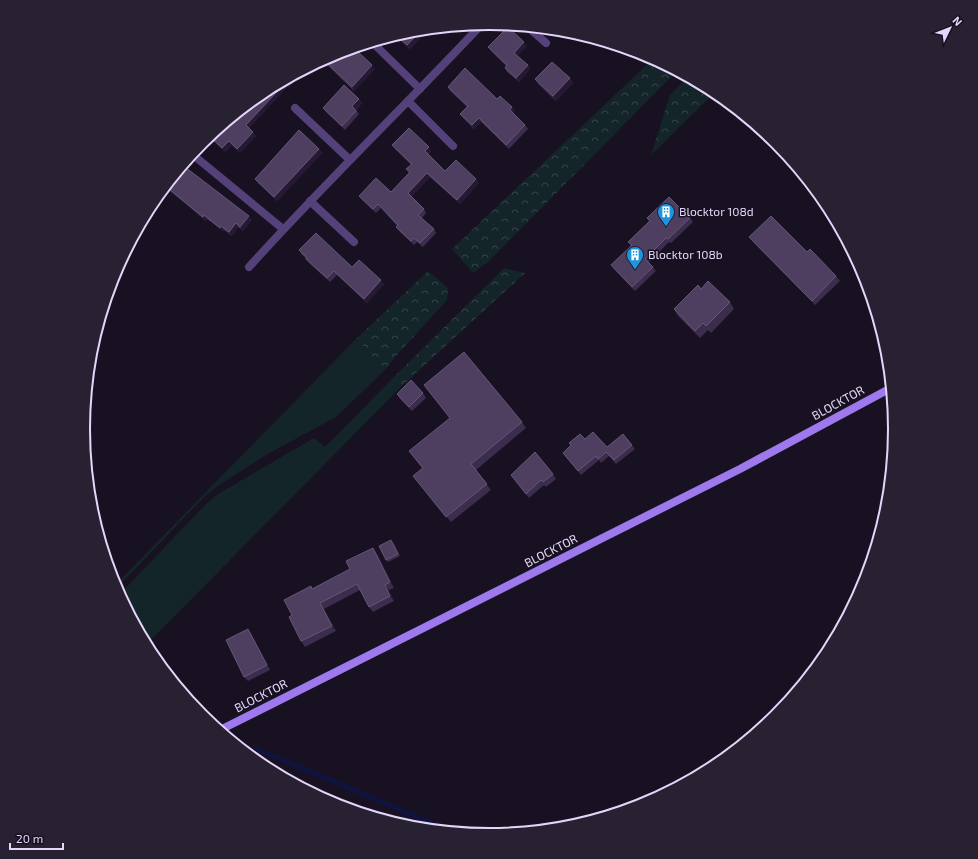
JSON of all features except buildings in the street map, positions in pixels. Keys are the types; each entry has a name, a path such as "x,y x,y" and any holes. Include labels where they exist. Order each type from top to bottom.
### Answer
{"main road":[{"name":"BLOCKTOR","path":"224,728 740,469 887,390"}],"street":[{"path":"249,267 310,201 476,31"},
{"path":"534,32 546,43"},
{"path":"377,47 420,89"},
{"path":"408,101 453,146"},
{"path":"295,108 350,160"},
{"path":"197,158 283,230"},
{"path":"310,201 354,242"}],"green space":[{"path":"649,63 673,75 488,262 473,273 452,249"},
{"path":"684,81 710,97 651,155 670,95"},
{"path":"504,268 525,273 401,387 393,378"},
{"path":"428,271 448,288 447,300 385,370 356,339"},
{"path":"356,339 385,370 336,417 266,455 219,485 205,496 121,584 119,580"},
{"path":"393,378 401,387 150,641 124,590 204,506 218,494 314,438 325,447"}],"waterway":[{"path":"257,749 439,826"}],"place":[{"name":"Blocktor 108d","path":"666,227"},
{"name":"Blocktor 108b","path":"635,270"}]}
